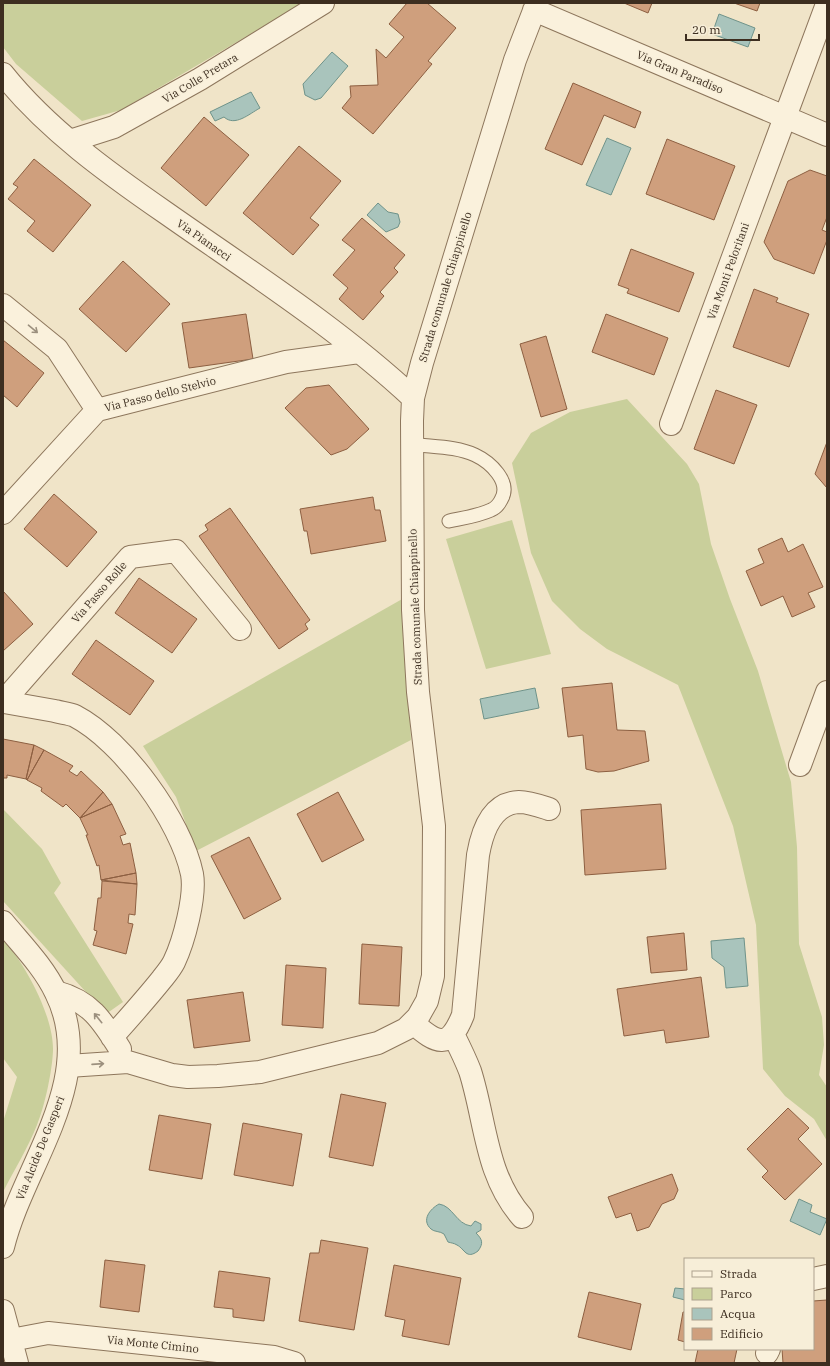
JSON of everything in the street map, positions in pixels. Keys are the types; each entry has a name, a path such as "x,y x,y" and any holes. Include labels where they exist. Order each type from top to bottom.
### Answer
{"street":[{"name":"Via Colle Pretara","path":"70,141 114,127 200,79 323,3"},
{"name":"Via Monti Peloritani","path":"671,424 827,4"},
{"name":"Via Gran Paradiso","path":"535,6 827,135"},
{"name":"Strada comunale Chiappinello","path":"68,1066 128,1062 166,1074 188,1077 260,1072 367,1047 388,1039 406,1029 413,1023 427,1001 433,976 434,851 432,801 418,692 414,639 411,444 414,398 422,362 515,60 535,6"},
{"name":"Via Pianacci","path":"3,74 16,91 70,141 131,189 296,305 359,352 414,398"},
{"path":"3,305 57,350 97,410"},
{"name":"Via Passo dello Stelvio","path":"3,513 97,410 286,362 359,352"},
{"name":"Via Passo Rolle","path":"4,702 130,557 176,551 240,629"},
{"path":"800,765 827,692"},
{"path":"4,702 74,715 98,731 139,774 174,826 187,855 192,875 192,899 186,928 174,962 149,995 112,1037"},
{"path":"413,1023 435,1040 442,1040 453,1034 462,1015 465,1001 478,855 485,828 496,811 513,802 526,802 550,809"},
{"name":"Via Alcide De Gasperi","path":"3,922 42,971 56,992 66,1023 68,1066 60,1101 19,1200 3,1247"},
{"path":"56,992 79,1000 88,1006 112,1037 128,1062"},
{"path":"453,1034 469,1070 494,1170 507,1196 522,1217"},
{"path":"814,1278 827,1276"},
{"path":"3,1311 7,1342 17,1363"},
{"name":"Via Monte Cimino","path":"7,1342 48,1333 274,1357 294,1363"}],"lane":[{"path":"411,444 461,450 474,455 492,467 504,485 503,496 498,506 491,510 449,521"}],"green space":[{"path":"3,3 303,3 121,110 82,121 16,64 3,47"},
{"path":"627,399 687,464 699,484 711,544 730,599 758,671 791,782 797,847 799,944 822,1017 824,1045 819,1075 827,1087 827,1141 814,1119 785,1096 763,1069 756,925 733,826 678,685 607,649 580,629 552,601 531,553 512,463 531,433 570,412"},
{"path":"512,520 551,654 486,669 446,539"},
{"path":"404,598 411,740 196,851 176,797 143,746"},
{"path":"3,809 42,849 61,883 54,893 123,1002 106,1014 3,901"},
{"path":"3,939 20,962 37,991 49,1022 53,1051 50,1078 40,1117 3,1192 3,1122 17,1077 3,1058"}],"water":[{"path":"719,14 755,28 748,47 712,34"},
{"path":"332,52 348,66 321,98 315,100 305,95 303,84"},
{"path":"251,92 260,108 237,120 228,120 224,117 215,121 210,112"},
{"path":"607,138 631,148 611,195 586,185"},
{"path":"378,203 388,212 398,214 400,222 398,227 386,232 367,215"},
{"path":"535,688 539,708 484,719 480,699"},
{"path":"744,938 748,986 726,988 724,967 712,958 711,941"},
{"path":"799,1199 812,1205 810,1212 827,1219 820,1235 790,1221"},
{"path":"439,1204 448,1208 466,1225 471,1226 475,1221 481,1224 481,1230 476,1233 482,1241 478,1251 471,1254 466,1253 454,1243 448,1242 444,1234 432,1230 428,1226 428,1215"},
{"path":"675,1288 684,1289 684,1300 673,1297"}],"building":[{"path":"407,3 427,3 456,28 428,61 432,64 373,134 342,108 351,97 350,86 378,85 376,49 386,58 404,37 389,24"},
{"path":"624,3 652,3 648,13"},
{"path":"734,3 760,3 757,11"},
{"path":"573,83 641,112 635,128 604,115 582,165 545,149"},
{"path":"204,117 249,155 206,206 161,168"},
{"path":"667,139 735,166 714,220 646,194"},
{"path":"299,146 341,181 310,218 319,225 293,255 243,213"},
{"path":"34,159 91,205 53,252 27,231 35,221 8,199 18,187 13,184"},
{"path":"810,170 827,176 827,217 822,230 827,232 827,240 814,274 774,259 764,242 788,181"},
{"path":"362,218 405,255 394,268 398,272 380,292 384,296 363,320 339,299 348,288 333,275 355,250 342,240"},
{"path":"631,249 694,273 679,312 627,293 629,289 618,285"},
{"path":"123,261 170,304 126,352 79,309"},
{"path":"754,289 778,298 776,302 809,314 789,367 733,347"},
{"path":"246,314 253,359 189,368 182,323"},
{"path":"606,314 668,338 654,375 592,352"},
{"path":"546,336 567,409 541,417 520,344"},
{"path":"3,340 44,373 17,407 3,395"},
{"path":"329,385 369,429 347,449 331,455 285,408 306,388"},
{"path":"716,390 757,405 734,464 694,449"},
{"path":"827,442 827,488 815,474"},
{"path":"54,494 97,532 67,567 24,529"},
{"path":"373,497 375,510 380,510 386,541 311,554 307,531 304,531 300,509"},
{"path":"230,508 310,620 305,624 308,629 279,649 199,536 208,530 205,525"},
{"path":"782,538 788,552 803,544 823,587 808,593 815,607 792,617 783,596 761,606 746,571 764,563 758,549"},
{"path":"139,578 197,619 172,653 115,613"},
{"path":"3,591 33,624 3,651"},
{"path":"96,640 154,681 130,715 72,674"},
{"path":"612,683 617,730 645,731 649,761 614,771 598,772 586,769 583,735 568,737 562,688"},
{"path":"3,739 34,745 26,779 7,775 7,778 3,778"},
{"path":"34,745 44,750 27,780 26,779"},
{"path":"44,750 73,766 69,771 77,776 81,771 103,792 80,818 66,804 63,807 41,791 42,788 27,780"},
{"path":"103,792 112,804 80,818"},
{"path":"338,792 364,840 322,862 297,814"},
{"path":"112,804 126,834 120,836 123,845 130,843 136,873 101,880 99,865 97,866 86,835 88,835 80,818"},
{"path":"661,804 666,869 585,875 581,810"},
{"path":"249,837 281,899 244,919 211,856"},
{"path":"136,873 137,884 101,880"},
{"path":"102,881 137,884 135,915 129,914 128,923 133,924 126,954 93,945 97,931 94,930 98,898 101,898"},
{"path":"684,933 687,970 651,973 647,937"},
{"path":"362,944 402,947 399,1006 359,1004"},
{"path":"286,965 326,968 323,1028 282,1025"},
{"path":"701,977 709,1037 666,1043 664,1030 624,1036 617,989"},
{"path":"243,992 250,1041 194,1048 187,1000"},
{"path":"341,1094 386,1103 373,1166 329,1157"},
{"path":"788,1108 809,1128 798,1139 822,1164 785,1200 762,1177 768,1171 747,1149"},
{"path":"159,1115 211,1124 202,1179 149,1170"},
{"path":"243,1123 302,1134 293,1186 234,1175"},
{"path":"672,1174 678,1190 674,1199 662,1204 649,1227 637,1231 631,1213 616,1218 608,1197"},
{"path":"321,1240 368,1248 354,1330 299,1321 310,1253 319,1253"},
{"path":"105,1260 145,1265 139,1312 100,1307"},
{"path":"394,1265 461,1278 449,1345 402,1336 405,1320 385,1316"},
{"path":"219,1271 270,1278 264,1321 233,1317 233,1309 214,1307"},
{"path":"589,1292 641,1304 631,1350 578,1337"},
{"path":"827,1300 827,1363 783,1363 782,1350 814,1350 814,1301"},
{"path":"683,1312 684,1312 684,1342 678,1340"},
{"path":"698,1350 737,1350 734,1363 695,1363"}]}
